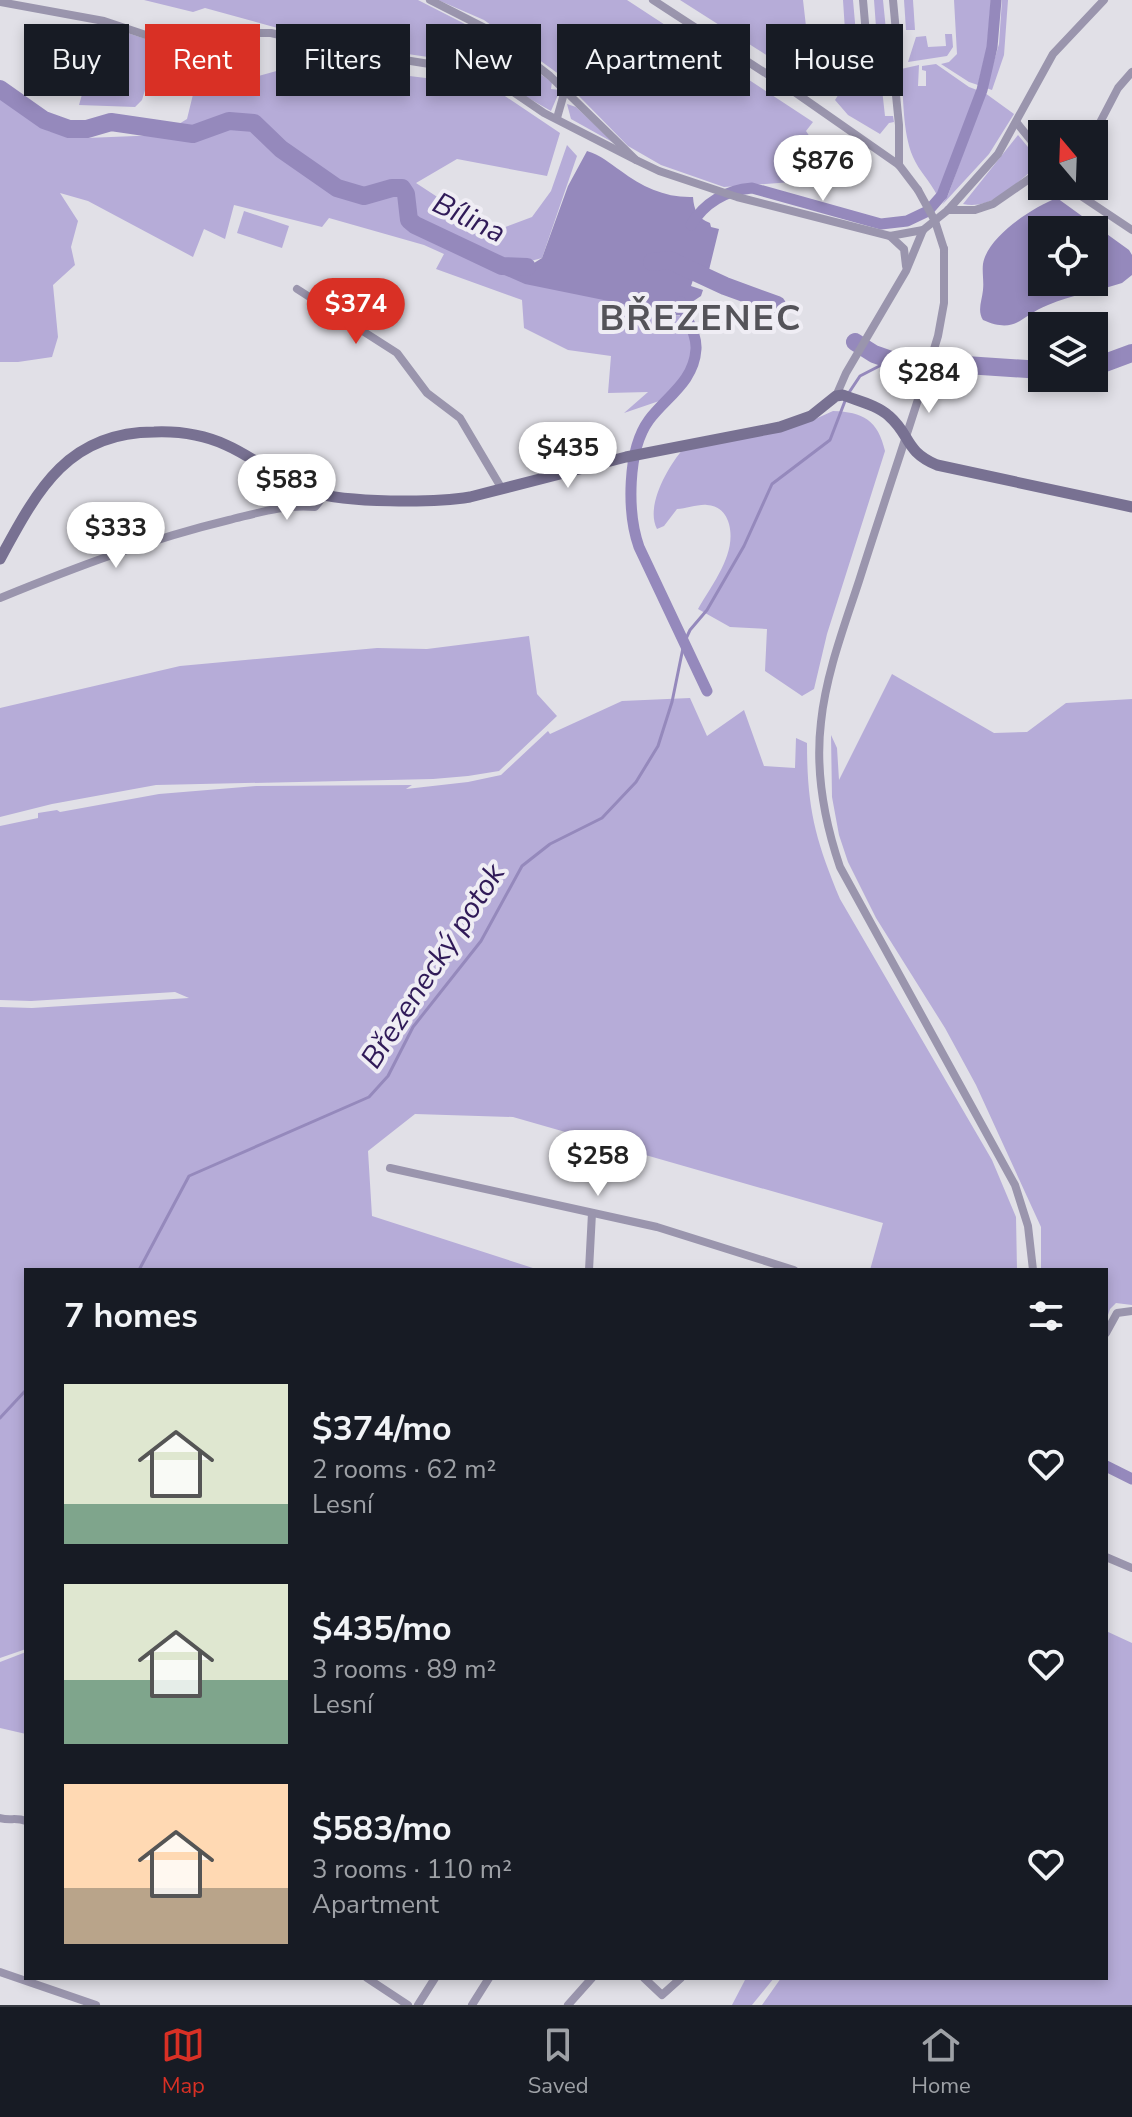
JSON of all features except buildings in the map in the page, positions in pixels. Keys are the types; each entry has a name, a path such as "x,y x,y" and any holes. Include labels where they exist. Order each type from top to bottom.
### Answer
{"street":[{"path":"430,0 493,32 557,84"},
{"path":"653,0 793,91 899,165 918,190 935,221 944,249 944,303 938,336 839,643 824,700 819,752 826,820 840,867 1015,1185 1028,1226 1033,1268"},
{"path":"863,0 865,24"},
{"path":"893,0 895,24"},
{"path":"0,2 104,21 161,40 181,43 271,33 354,52 461,69 506,87 557,118 659,171 737,197 890,236 923,230 948,210 998,154 1053,54 1104,0"},
{"path":"1101,120 1122,81 1132,72"},
{"path":"557,118 563,96"},
{"path":"571,96 636,160"},
{"path":"896,96 899,165"},
{"path":"1017,123 1028,137"},
{"path":"948,210 975,210 993,204 1028,180"},
{"path":"1087,200 1132,230"},
{"path":"0,559 31,502 50,478 89,446 122,434 176,432 211,439 236,450 289,482 325,495 445,500 502,489 626,457 780,427 811,416 843,396 859,351 906,271 923,230"},
{"path":"890,236 904,249 906,271"},
{"path":"297,289 397,353 427,393 460,418 502,489"},
{"path":"843,396 886,413 915,452 937,465 1132,507"},
{"path":"0,598 169,534 287,506 315,507 325,495"},
{"path":"390,1168 657,1227 788,1268"},
{"path":"589,1268 592,1213"},
{"path":"1108,1329 1117,1313 1132,1311"},
{"path":"1108,1558 1132,1568"},
{"path":"0,1818 24,1820"},
{"path":"0,1972 93,2004"},
{"path":"370,1980 408,2005"},
{"path":"418,2005 434,1980"},
{"path":"472,2005 488,1980"},
{"path":"568,2005 590,1980"},
{"path":"646,1980 662,1995 679,1980"}],"shaded area":[{"path":"144,0 418,0 465,24 426,24 426,57 410,54 410,24 276,24 276,28 205,8 193,12"},
{"path":"438,0 627,0 664,24 557,24 557,73 541,61 541,24 490,24"},
{"path":"680,0 803,0 806,24 766,24 766,55 750,45 750,24 718,24"},
{"path":"843,0 853,0 855,24 845,24"},
{"path":"874,0 883,0 885,24 876,24"},
{"path":"904,0 913,0 915,30 906,30"},
{"path":"954,0 991,0 987,47 978,85 941,64 949,62 957,54"},
{"path":"1002,0 1008,0 1004,55 992,90 986,88 999,44"},
{"path":"129,34 145,39 145,90 142,100 135,107 79,105 82,96 129,96"},
{"path":"945,34 952,34 953,47 947,56 908,62 916,37 926,36 928,47 946,46"},
{"path":"936,64 977,90 937,195 915,162 905,125 903,69 919,65 918,86 926,86 926,71 922,70 922,66"},
{"path":"276,71 276,96 410,96 410,76 426,78 426,96 505,96 560,133 547,176 457,159 416,183 474,221 500,229 532,217 551,191 567,145 577,156 542,258 527,262 646,313 683,316 694,348 684,378 668,398 624,413 648,392 608,393 611,356 568,350 524,328 522,300 436,269 444,254 424,245 329,218 322,227 234,205 225,239 204,229 193,257 88,201 60,193 78,221 71,247 75,265 53,285 58,337 52,357 0,362 0,96 48,131 86,138 161,135 187,119 193,96 260,96 260,76"},
{"path":"541,75 552,82 551,89 557,90 551,111 525,96 541,96"},
{"path":"750,81 766,91 766,96 773,96 813,122 806,131 812,140 810,166 792,182 724,187 661,165 628,146 579,96 750,96"},
{"path":"985,93 1014,114 989,154 942,205 948,195"},
{"path":"838,96 883,96 885,116 893,116 894,122 889,123 880,134 848,115 835,100"},
{"path":"567,104 576,107 614,143 571,119"},
{"path":"1018,135 1028,147 1028,174 993,200 963,204"},
{"path":"587,151 655,190 673,196 693,197 699,216 711,227 719,229 709,270 677,258 673,265 705,282 693,280 691,286 703,290 701,296 689,304 687,315 663,316 633,306 525,284 502,274 506,259 516,258 534,263 542,258 568,186"},
{"path":"1060,200 1082,216 1028,216 1028,296 1073,296 1028,312 1028,316 1018,322 994,324 981,316 983,264 993,244 1024,216 1047,202"},
{"path":"244,211 289,226 282,248 237,233"},
{"path":"1108,235 1132,255 1132,275 1122,283 1108,287"},
{"path":"833,411 853,413 868,420 878,432 885,451 827,634 814,689 802,696 765,671 767,629 730,627 698,609 722,568 730,546 729,524 724,513 707,505 677,509 664,526 657,529 654,509 665,476 683,449 813,420"},
{"path":"529,636 537,694 557,716 499,771 433,779 156,785 0,817 0,708 180,666 377,648 427,649"},
{"path":"892,674 994,733 1027,732 1066,703 1132,699 1132,1305 1116,1303 1108,1315 1108,1268 1041,1268 1041,1227 976,1085 945,1028 876,918 848,862 832,797 831,735 837,748 839,780"},
{"path":"690,698 707,736 744,710 764,766 795,768 796,738 807,743 811,805 831,878 840,899 992,1160 1016,1217 1017,1268 871,1268 883,1223 513,1117 415,1114 368,1151 372,1216 533,1268 24,1268 24,1650 0,1658 0,1007 32,1008 189,998 175,992 31,1001 0,1000 0,826 38,818 38,813 60,812 159,794 256,786 412,785 406,789 468,782 501,775 548,731 550,734 622,701"},
{"path":"1108,1632 1132,1643 1132,2005 762,2005 780,1980 1108,1980"},
{"path":"24,1653 24,1734 0,1728 0,1662"},
{"path":"745,1980 772,1980 752,2005 732,2005"}],"waterway":[{"path":"691,225 702,210 717,199 752,188 881,224 907,221 928,211 942,195 982,90 992,47 996,0"},
{"name":"Bílina","path":"0,89 44,120 69,129 87,129 111,122 193,134 229,121 254,123 281,149 337,188 364,196 402,188 406,194 409,220 415,225 502,266 527,267"},
{"name":"Bílina","path":"652,262 669,260 725,286 777,305"},
{"path":"681,302 695,337 694,361 685,380 649,420 636,448 631,482 632,517 639,547 707,691"},
{"name":"Bílina","path":"855,342 891,360 1028,369"},
{"name":"Bílina","path":"1108,362 1132,353"},
{"name":"Březenecký potok","path":"848,394 860,376 891,360"},
{"name":"Březenecký potok","path":"140,1268 189,1176 369,1097 388,1076 413,1027 481,941 522,866 550,844 602,818 636,782 658,746 690,630 707,610 744,546 772,484 830,440 845,401"},
{"name":"Březenecký potok","path":"0,1418 24,1392"},
{"path":"1108,1467 1132,1479"}],"district":[{"name":"BŘEZENEC","path":"701,318"}]}
